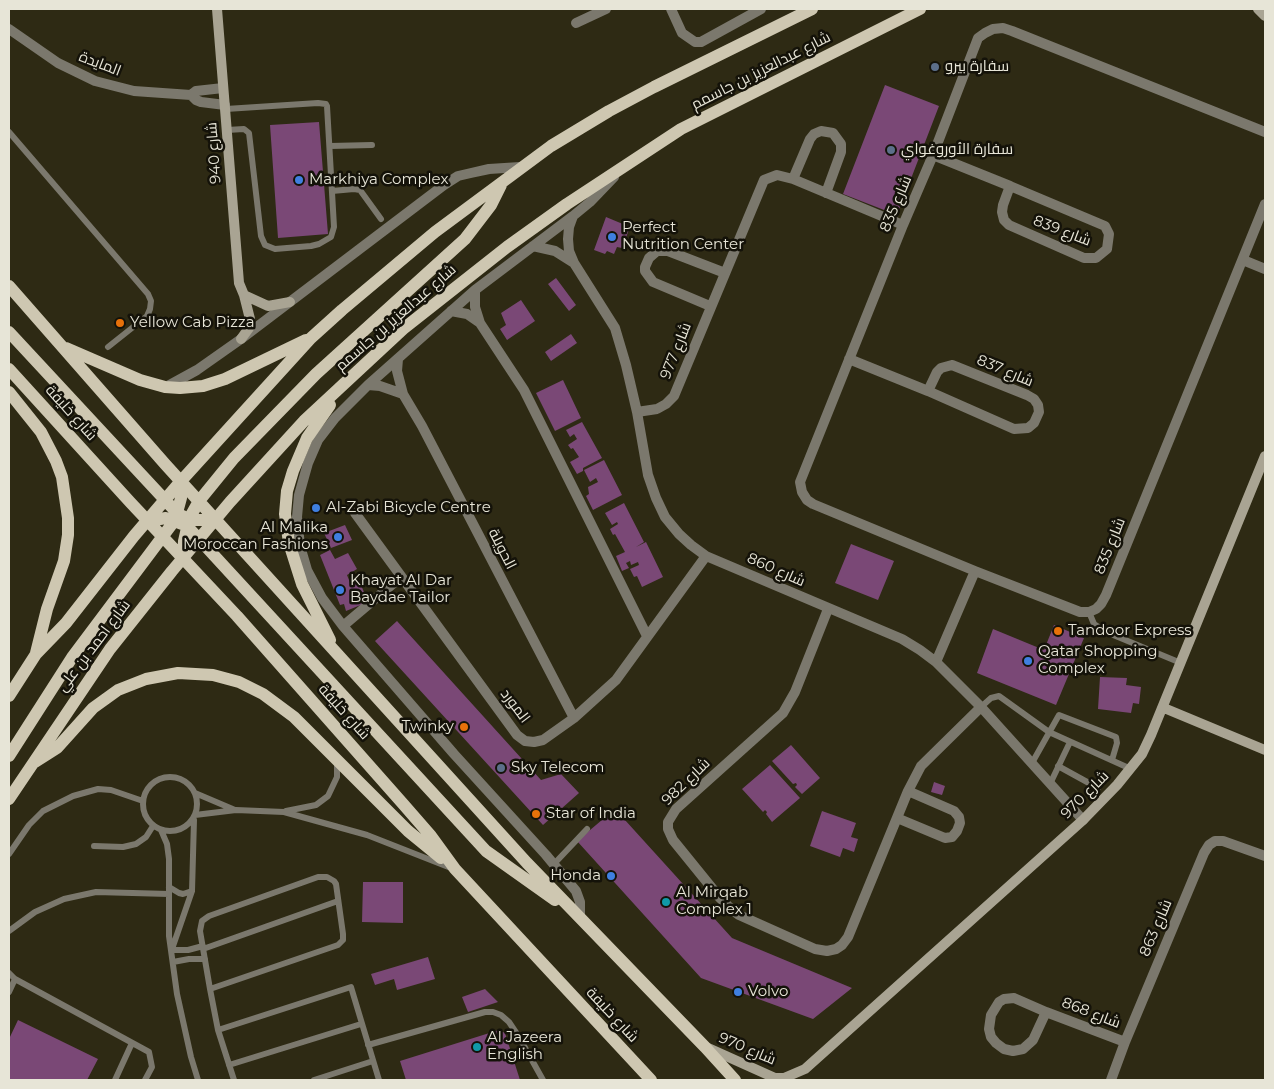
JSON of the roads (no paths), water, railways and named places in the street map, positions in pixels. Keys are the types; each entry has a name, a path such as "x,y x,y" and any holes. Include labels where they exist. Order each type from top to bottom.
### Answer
{"main road":[{"name":"شارع عبدالعزيز بن جاسمم","path":"216,520 298,427 403,329 507,247 681,129 920,9"},
{"path":"9,696 36,654 66,623 181,482 310,338 435,232 551,146 609,111 654,87 807,10"},
{"path":"9,756 73,656 163,536 182,520 234,458 316,374 465,239 491,205 502,182"},
{"path":"9,286 198,501 527,863 735,1080"},
{"path":"9,332 486,851 580,918"},
{"path":"61,345 140,380 165,387 203,386 225,379 310,338"},
{"name":"شارع خليفة","path":"9,369 183,558 404,805 431,836 454,869 650,1080"},
{"path":"338,655 302,584 289,543 285,514 287,491 292,471 307,438 329,405 355,374"},
{"path":"9,392 41,432 56,460 62,477 68,518 68,535 64,561 47,610 36,654"},
{"path":"181,482 183,558"},
{"path":"148,521 158,518 216,520"},
{"name":"شارع احمد بن علي","path":"9,799 110,649 216,520"},
{"path":"32,763 58,748 92,708 118,690 146,679 178,673 213,675 239,682 263,694 294,717 408,831 454,869"}],"street":[{"name":"شارع 940","path":"217,9 239,283 250,319 248,328 241,339"},
{"path":"576,22 606,9"},
{"path":"672,9 682,33 695,42 701,42 761,9"},
{"path":"1258,9 1265,16"},
{"name":"شارع 835","path":"1265,132 1003,28 985,32 978,38 800,482 802,492 807,500 1070,609 1089,612 1102,604 1244,260 1265,204"},
{"name":"المايدة","path":"9,29 58,63 95,81 134,91 192,95 196,91 223,88"},
{"name":"المايدة","path":"192,95 201,102 225,107"},
{"path":"793,179 810,139 814,134 821,131 833,133 841,144 841,152 826,193"},
{"name":"شارع 839","path":"933,154 1010,186 1105,226 1109,234 1107,249 1096,258 1084,258 1009,225 1004,220 1002,212 1010,186"},
{"path":"165,387 197,370 241,339 458,176 489,169 520,168"},
{"name":"شارع عبدالعزيز بن جاسمم","path":"343,626 322,598 307,570 300,546 297,517 299,494 308,463 318,440 335,418 368,385 475,290 573,216 604,188 621,169"},
{"name":"شارع 977","path":"637,412 657,409 674,396 764,180 777,175 793,179 902,225"},
{"name":"شارع 860","path":"573,216 569,227 570,251 574,262 615,328 637,412 646,468 656,498 666,517 679,534 690,545 706,556 902,640 920,650 936,662 981,707 1083,820"},
{"path":"533,246 555,252 574,262"},
{"path":"710,306 654,282 645,272 649,258 657,251 668,251 725,273"},
{"path":"1244,260 1265,269"},
{"path":"475,290 475,307 480,323 524,390 647,636"},
{"path":"244,295 268,306 290,302"},
{"path":"451,311 467,314 480,323"},
{"name":"شارع 837","path":"849,358 1014,429 1028,428 1034,423 1039,412 1038,404 1027,395 952,366 941,368 937,372 928,391"},
{"name":"الحويلة","path":"398,359 399,383 403,394 422,426 574,718"},
{"path":"368,385 380,386 403,394"},
{"name":"شارع 970","path":"800,1080 806,1069 1083,820 1131,769 1142,754 1164,708 1265,456"},
{"name":"المورد","path":"355,513 517,735 525,741 543,740 574,718 616,680 706,556"},
{"path":"936,662 975,571"},
{"path":"401,577 343,626 460,761 554,865 579,896 580,918"},
{"name":"شارع 982","path":"828,609 795,692 786,708 776,720 676,809 668,822 670,836 720,898 730,909 739,915 815,949 827,951 842,945 848,937 908,792 921,766 981,707"},
{"path":"1164,708 1265,750"},
{"path":"897,818 945,838 952,836 957,831 960,823 959,817 954,811 908,792"},
{"name":"شارع 863","path":"1111,1080 1125,1042 1209,845 1215,841 1223,840 1265,856"},
{"name":"شارع 868","path":"1046,1012 1036,1035 1023,1049 1013,1051 1004,1049 991,1037 989,1029 990,1015 999,1002 1004,999 1014,998 1125,1042"},
{"name":"شارع 970","path":"705,1047 764,1076 784,1078 806,1069"}],"lane":[{"path":"225,107 326,104 328,109 334,227 331,237 311,246 275,249 265,245 261,236 249,133 244,129 227,130"},
{"path":"9,132 148,294 151,301 148,316 108,347"},
{"path":"330,146 372,146"},
{"path":"332,191 360,190 381,219"},
{"path":"1089,612 1094,624 1106,632 1181,663"},
{"path":"981,707 995,696 999,696 1049,732 1131,769"},
{"path":"1032,763 1059,715 1111,734 1117,740 1112,760"},
{"path":"1050,784 1070,742"},
{"path":"284,812 316,805 328,796 337,777 337,758"},
{"path":"1058,766 1098,788"},
{"path":"172,950 192,891 195,816 198,804 195,793 183,780 175,777 166,777 150,785 142,801 146,819 153,826 161,830 177,831 185,828 195,816 236,810 284,812 367,835 454,869"},
{"path":"9,854 30,825 43,811 61,800 98,789 111,790 142,801"},
{"path":"195,793 236,810"},
{"path":"94,846 123,847 136,844 146,836 153,826"},
{"path":"554,865 588,829"},
{"path":"161,830 168,851 169,936 182,1018 198,1080"},
{"path":"210,988 338,945 344,934 334,881 327,877 318,877 205,918 200,928 210,988 218,1030 234,1080"},
{"path":"9,931 35,912 64,898 96,892 169,890 179,894 192,891"},
{"path":"172,950 188,950 203,947 338,901"},
{"path":"173,962 205,959"},
{"path":"9,973 16,979 149,1052 152,1067 145,1080"},
{"path":"9,992 16,979"},
{"path":"218,1030 352,987 361,1024 379,1080"},
{"path":"368,1045 485,1012 492,1012 509,1022 543,1080"},
{"path":"229,1065 361,1024"},
{"path":"115,1080 132,1043"},
{"path":"314,1080 373,1061"}],"place":[{"name":"سفارة بيرو","path":"935,67"},
{"name":"سفارة الأوروغواي","path":"891,150"},
{"name":"Markhiya Complex","path":"299,180"},
{"name":"Perfect Nutrition Center","path":"612,237"},
{"name":"Yellow Cab Pizza","path":"120,323"},
{"name":"Al-Zabi Bicycle Centre","path":"316,508"},
{"name":"Al Malika Moroccan Fashions","path":"338,537"},
{"name":"Khayat Al Dar Baydae Tailor","path":"340,590"},
{"name":"Tandoor Express","path":"1058,631"},
{"name":"Qatar Shopping Complex","path":"1028,661"},
{"name":"Twinky","path":"464,727"},
{"name":"Sky Telecom","path":"501,768"},
{"name":"Star of India","path":"536,814"},
{"name":"Honda","path":"611,876"},
{"name":"Al Mirqab Complex 1","path":"666,902"},
{"name":"Volvo","path":"738,992"},
{"name":"Al Jazeera English","path":"477,1047"}]}
